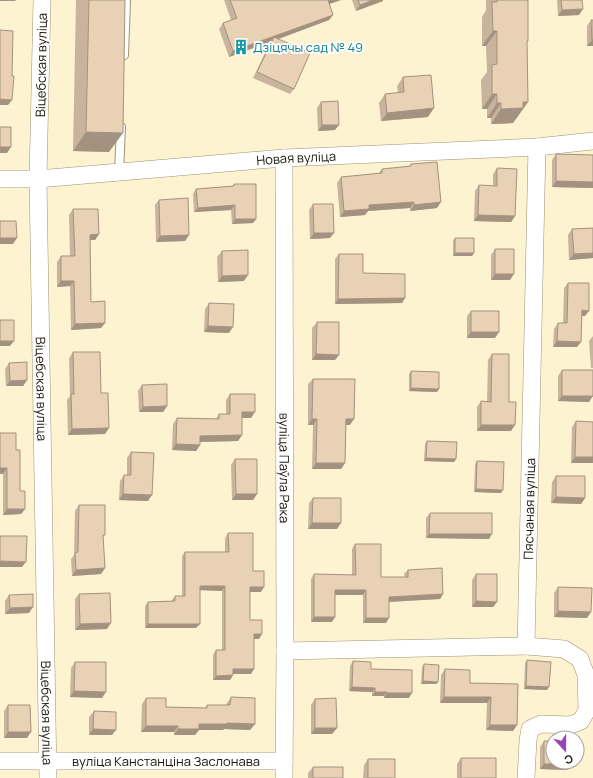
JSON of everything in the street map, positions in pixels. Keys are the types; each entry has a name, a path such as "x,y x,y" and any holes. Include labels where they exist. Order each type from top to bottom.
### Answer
{"street":[{"name":"Віцебская вуліца","path":"42,0 38,179 48,770"},
{"name":"Новая вуліца","path":"0,179 38,179 284,158 537,147 593,141"},
{"name":"Пясчаная вуліца","path":"526,646 537,147"},
{"name":"вуліца Паўла Рака","path":"284,158 284,778"},
{"path":"285,651 526,646 564,650 580,659 586,675 587,710 581,722 570,726 541,724 530,728 526,778"},
{"name":"вуліца Канстанціна Заслонава","path":"0,762 48,770 284,761"}],"lane":[{"path":"124,63 126,0"},
{"path":"119,172 121,117"}],"building":[{"path":"89,0 125,0 123,133 86,132"},
{"path":"230,0 328,0 333,15 233,51 223,23 237,18"},
{"path":"358,0 373,0 360,5"},
{"path":"497,0 528,0 528,102 523,102 523,108 501,109 501,103 497,103 497,94 492,94 492,65 497,64 497,31 493,31 492,2 497,2"},
{"path":"561,0 582,0 583,9 562,10"},
{"path":"591,20 593,20 593,40 592,40"},
{"path":"0,30 13,31 12,76 14,76 12,100 0,99"},
{"path":"274,37 310,53 294,89 257,72"},
{"path":"431,75 434,108 387,113 385,94 404,92 403,77"},
{"path":"338,101 339,125 322,125 321,102"},
{"path":"0,127 11,127 11,147 0,147"},
{"path":"556,154 593,155 593,182 556,181"},
{"path":"437,162 441,202 414,205 414,202 369,205 369,209 344,211 341,177 382,173 382,169 411,166 411,164"},
{"path":"497,168 517,169 515,216 478,215 479,185 497,186"},
{"path":"234,184 256,184 256,219 235,219 235,205 198,208 196,189 234,186"},
{"path":"188,198 189,235 160,236 159,200"},
{"path":"313,204 333,204 334,233 314,233"},
{"path":"73,209 98,209 99,234 90,235 91,302 105,301 105,323 75,324 74,281 61,281 61,256 75,256"},
{"path":"0,221 16,221 17,238 0,238"},
{"path":"593,228 593,253 574,254 572,229"},
{"path":"455,238 474,238 474,253 455,253"},
{"path":"495,249 514,249 514,274 495,274"},
{"path":"248,250 248,275 222,276 222,251"},
{"path":"339,254 363,254 363,273 405,274 405,298 338,299"},
{"path":"568,283 589,283 589,311 582,310 581,342 557,341 558,323 567,323"},
{"path":"209,303 234,304 233,327 208,326"},
{"path":"471,311 499,311 499,332 471,332"},
{"path":"0,320 14,320 14,341 0,341"},
{"path":"317,322 339,322 339,355 316,354"},
{"path":"73,352 100,352 101,393 108,393 109,428 72,429 71,394 74,394"},
{"path":"492,354 509,354 509,402 516,402 515,425 481,425 481,401 491,402"},
{"path":"27,362 27,380 10,381 9,363"},
{"path":"562,370 593,370 593,396 562,396"},
{"path":"411,371 439,372 439,389 411,388"},
{"path":"313,379 355,379 354,419 346,419 345,463 316,463 317,419 312,419"},
{"path":"167,384 167,406 143,407 142,385"},
{"path":"230,394 255,394 255,412 242,412 242,435 200,436 200,445 176,444 177,418 219,419 219,414 230,414"},
{"path":"576,421 593,422 593,457 575,457"},
{"path":"0,433 16,433 16,450 20,450 20,491 25,491 25,509 7,509 7,468 0,468"},
{"path":"427,441 457,442 456,459 426,458"},
{"path":"131,452 154,453 152,495 123,494 124,475 131,475"},
{"path":"235,459 257,459 257,494 236,494"},
{"path":"477,461 504,462 503,490 476,489"},
{"path":"556,476 585,476 585,498 556,497"},
{"path":"313,498 341,498 341,523 312,523"},
{"path":"79,505 105,505 105,535 103,535 105,568 76,570 75,553 78,552"},
{"path":"430,513 492,513 492,534 429,534"},
{"path":"228,533 253,533 253,571 264,571 264,587 250,587 250,620 262,620 262,634 254,634 254,669 233,669 233,675 216,676 216,650 225,650 225,586 200,586 200,624 148,624 148,602 175,601 175,596 185,596 185,552 229,552"},
{"path":"0,536 27,536 26,562 0,561"},
{"path":"355,544 381,544 381,577 408,577 408,570 442,568 443,594 389,597 389,618 366,618 366,590 335,590 335,617 314,617 314,574 356,575"},
{"path":"476,574 497,574 497,602 476,601"},
{"path":"558,587 592,588 591,612 558,611"},
{"path":"110,593 111,623 80,624 79,594"},
{"path":"33,594 33,607 10,608 9,595"},
{"path":"527,660 551,662 549,687 526,686"},
{"path":"353,661 371,662 371,669 412,670 412,693 375,692 375,688 352,687"},
{"path":"75,662 106,662 106,692 74,691"},
{"path":"424,664 439,665 438,682 423,681"},
{"path":"445,669 470,670 470,683 518,684 517,725 490,725 491,697 444,697"},
{"path":"231,697 255,698 255,724 199,724 199,729 178,729 178,726 146,726 146,698 166,698 166,707 207,708 207,705 230,705"},
{"path":"336,698 337,728 315,728 315,699"},
{"path":"8,705 30,705 31,732 8,732"},
{"path":"94,711 116,712 116,730 93,729"},
{"path":"544,741 545,741 545,764"},
{"path":"461,758 496,758 496,778 461,778"},
{"path":"368,759 395,759 395,778 368,778"},
{"path":"313,767 343,767 343,778 313,778"}],"place":[{"name":"Дзіцячы сад № 49","path":"241,47"}]}
